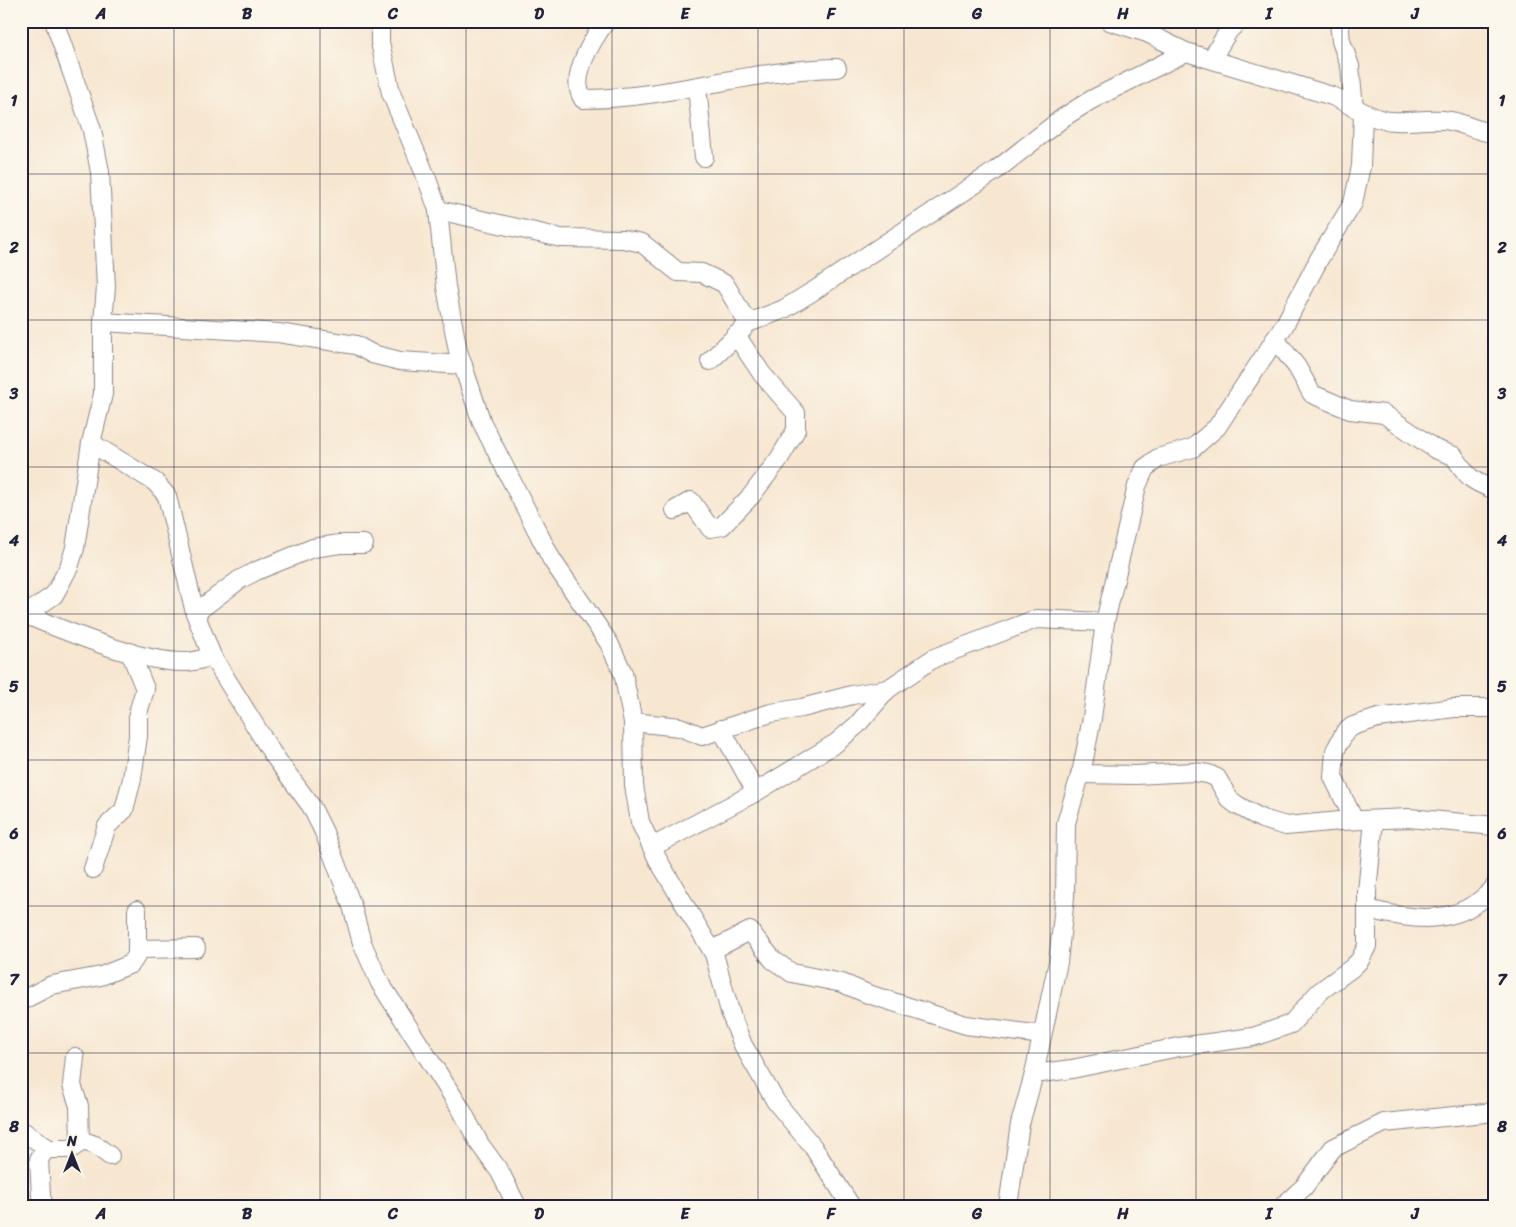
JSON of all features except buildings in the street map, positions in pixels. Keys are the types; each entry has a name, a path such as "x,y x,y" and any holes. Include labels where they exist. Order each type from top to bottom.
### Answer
{"street":[{"path":"24,617 54,595 69,567 74,548 91,443 102,394 103,322 106,287 100,172 92,130 54,21"},
{"path":"380,21 380,42 391,93 428,179 438,210 446,287 463,365 482,423 552,560 609,644 623,673 632,722 634,785 640,822 652,847 712,950 731,1015 743,1046 776,1102 813,1147 851,1206"},
{"path":"606,21 589,49 580,72 578,90 583,99 697,87 767,74 837,68"},
{"path":"1109,21 1147,33 1186,52 1212,58 1332,96 1359,111 1383,120 1400,122 1447,120 1495,133"},
{"path":"1212,58 1229,30 1239,21"},
{"path":"1008,1206 1020,1124 1034,1074 1061,935 1066,897 1066,823 1080,774 1092,718 1105,622 1137,486 1144,468 1158,458 1193,448 1217,427 1275,339 1319,259 1353,203 1361,166 1359,111 1350,66 1341,41 1339,21"},
{"path":"710,361 751,322 784,309 815,290 995,171 1064,117 1091,100 1186,52"},
{"path":"697,87 704,158"},
{"path":"438,210 561,238 630,240 642,243 678,272 702,273 725,284 743,315 751,322"},
{"path":"103,322 163,324 278,333 356,345 372,354 400,362 463,365"},
{"path":"675,510 691,501 710,528 722,526 751,496 779,459 796,430 796,413 762,374 736,335"},
{"path":"1275,339 1297,368 1312,394 1350,410 1384,414 1435,449 1454,456 1461,470 1470,479 1495,490"},
{"path":"91,443 155,482 166,496 194,613 212,656 267,745 312,806 352,906 362,943 380,983 460,1109 479,1143 500,1172 518,1206"},
{"path":"194,613 239,580 256,571 313,548 340,544 364,544"},
{"path":"24,617 130,652 175,662 186,662 212,656"},
{"path":"652,847 756,792 836,743 857,725 888,689 934,658 1027,621 1052,618 1105,622"},
{"path":"93,869 102,836 107,826 124,810 132,780 138,736 138,713 145,689 130,652"},
{"path":"632,722 680,727 699,735 771,713 888,689"},
{"path":"1354,820 1333,777 1334,751 1345,732 1353,726 1378,718 1454,708 1495,708"},
{"path":"721,729 756,792"},
{"path":"1080,774 1201,773 1217,778 1229,799 1236,805 1276,824 1286,826 1308,826 1354,820 1427,819 1495,826"},
{"path":"1034,1074 1072,1069 1179,1047 1253,1037 1291,1024 1320,992 1340,979 1360,960 1367,946 1367,908 1374,820"},
{"path":"1367,908 1402,916 1442,918 1472,906 1495,886"},
{"path":"21,1001 52,985 101,976 131,964 138,949 137,910"},
{"path":"712,950 750,931 773,960 786,971 842,983 868,994 966,1025 1042,1035"},
{"path":"138,949 196,948"},
{"path":"74,1057 72,1085 79,1106 80,1142"},
{"path":"1283,1206 1304,1187 1333,1148 1384,1122 1495,1112"},
{"path":"21,1130 36,1138 47,1148 71,1149 80,1142 87,1141 110,1156"},
{"path":"44,1206 41,1196 39,1159 47,1148"}]}
